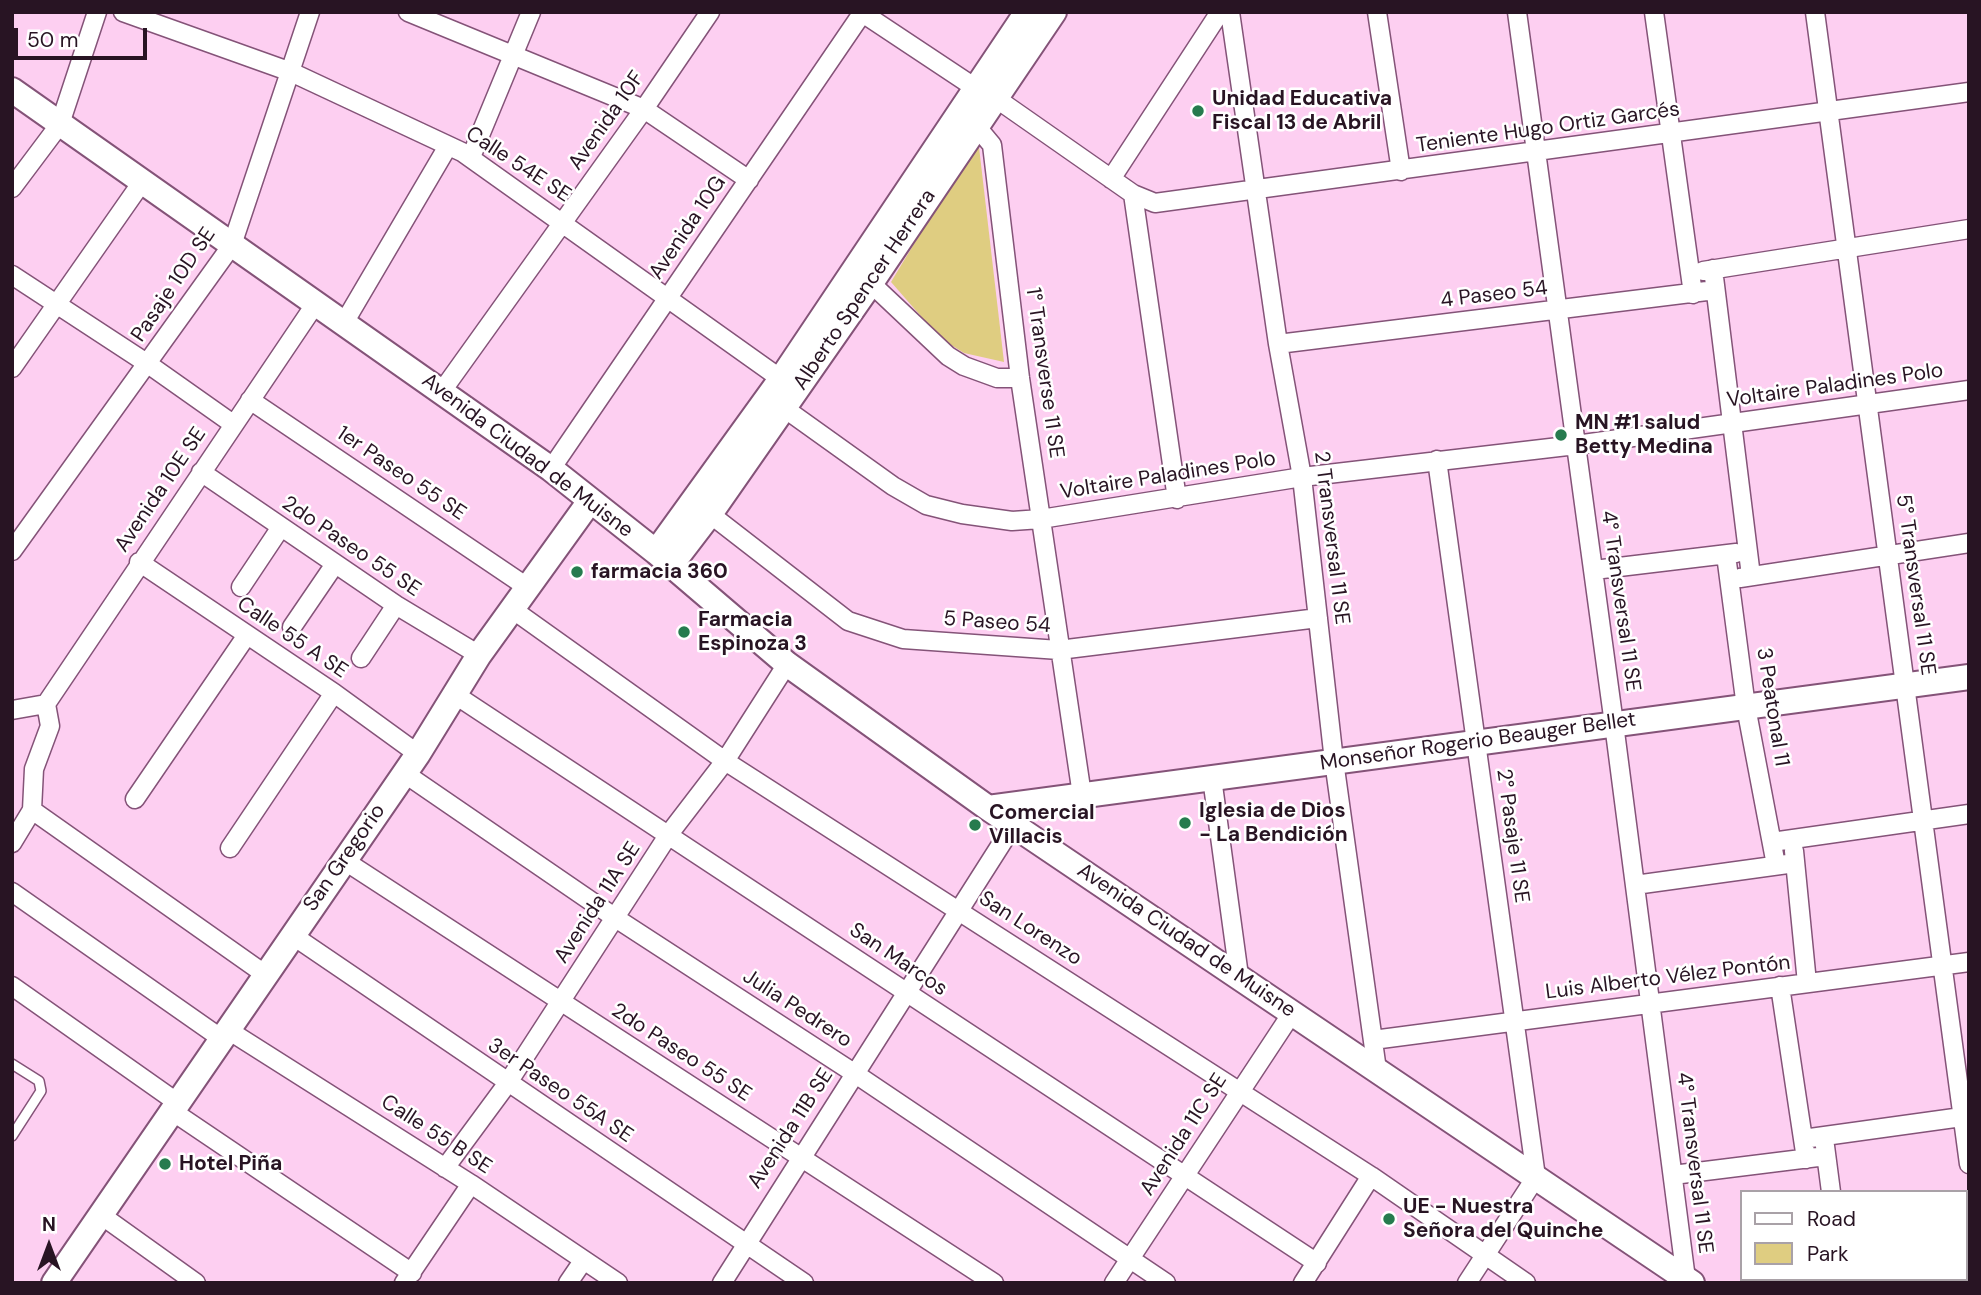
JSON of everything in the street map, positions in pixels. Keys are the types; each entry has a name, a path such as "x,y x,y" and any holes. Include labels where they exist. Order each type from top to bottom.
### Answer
{"street":[{"path":"12,188 60,124 97,12"},
{"name":"Calle 54E SE","path":"123,12 292,72 471,157 781,379"},
{"name":"Pasaje 10D SE","path":"12,551 232,245 310,12"},
{"path":"408,12 644,109 749,180"},
{"path":"471,157 515,57 531,12"},
{"path":"687,12 707,16"},
{"name":"Alberto Spencer Herrera","path":"664,558 710,514 977,127 987,94 1027,12"},
{"name":"Alberto Spencer Herrera","path":"664,558 781,379 987,94 1054,12"},
{"path":"1111,179 1220,12"},
{"name":"2 Transversal 11 SE","path":"1230,12 1278,344 1303,477 1334,761 1377,1070"},
{"path":"1377,12 1401,171"},
{"name":"4° Transversal 11 SE","path":"1517,12 1594,570 1687,1282"},
{"path":"1654,12 1693,294"},
{"name":"5° Transversal 11 SE","path":"1815,12 1943,965 1966,1116 1969,1164"},
{"name":"Teniente Hugo Ortiz Garcés","path":"862,13 1133,194 1156,203 1969,92"},
{"name":"Avenida 10G","path":"551,469 862,13"},
{"name":"Avenida 10F","path":"442,391 644,109 707,16"},
{"name":"Avenida Ciudad de Muisne","path":"12,90 551,469 664,558 787,664 988,808 1536,1177 1687,1282"},
{"name":"1° Transverse 11 SE","path":"977,127 992,145 1020,378 1082,795"},
{"path":"344,323 448,146"},
{"path":"12,368 55,303 142,183"},
{"path":"1133,194 1177,499"},
{"path":"1689,272 1969,229"},
{"path":"1713,269 1751,576"},
{"path":"12,275 148,364 233,424"},
{"path":"877,289 948,356 964,366 997,378 1020,378"},
{"name":"4 Paseo 54","path":"1278,344 1715,290"},
{"name":"Avenida 10E SE","path":"46,704 139,562 316,303"},
{"name":"Voltaire Paladines Polo","path":"784,408 893,486 926,505 1012,521 1177,499 1303,477 1576,445 1969,390"},
{"name":"1er Paseo 55 SE","path":"250,400 527,587"},
{"name":"2° Pasaje 11 SE","path":"1437,460 1536,1177"},
{"name":"2do Paseo 55 SE","path":"201,472 396,605 479,656"},
{"name":"San Gregorio","path":"100,1215 345,861 479,656 590,501"},
{"name":"5 Paseo 54","path":"710,514 848,621 903,639 1059,650 1318,618"},
{"path":"241,587 281,527"},
{"path":"1730,579 1969,543"},
{"path":"1594,570 1748,552"},
{"name":"3 Peatonal 11","path":"1726,555 1746,707 1776,865"},
{"name":"Calle 55 A SE","path":"139,562 334,693 411,763"},
{"path":"292,627 335,564"},
{"path":"361,658 396,605"},
{"name":"San Lorenzo","path":"512,609 725,761 1371,1176 1527,1283"},
{"path":"135,799 247,635"},
{"name":"Avenida 11A SE","path":"445,1168 507,1084 617,919 669,834 725,761 787,664"},
{"name":"Monseñor Rogerio Beauger Bellet","path":"988,808 1969,677"},
{"path":"229,848 334,693"},
{"name":"San Marcos","path":"454,694 1317,1263"},
{"path":"12,710 46,704 50,726 33,769 32,810 12,843"},
{"name":"Julia Pedrero","path":"411,763 617,919 854,1073 1166,1283"},
{"path":"1212,778 1239,976"},
{"path":"32,810 266,975"},
{"path":"1772,842 1969,814"},
{"name":"Avenida 11B SE","path":"722,1283 1014,824"},
{"path":"1793,840 1807,983"},
{"name":"2do Paseo 55 SE","path":"345,861 994,1283"},
{"path":"1635,885 1795,863"},
{"name":"Calle 55 B SE","path":"12,892 225,1034 471,1184 618,1283"},
{"name":"3er Paseo 55A SE","path":"292,935 507,1084 804,1283"},
{"name":"Luis Alberto Vélez Pontón","path":"1373,1040 1969,962"},
{"path":"12,986 408,1278 471,1184"},
{"path":"1780,986 1806,1159"},
{"name":"Avenida 11C SE","path":"1114,1283 1292,1013"},
{"path":"1803,1139 1966,1116"},
{"path":"1823,1136 1831,1190"},
{"path":"1673,1175 1826,1156"},
{"path":"1303,1283 1371,1176"},
{"path":"1467,1283 1536,1177"},
{"path":"54,1283 100,1215 196,1283"},
{"path":"568,1283 583,1261"}],"lane":[{"path":"12,1064 39,1081 41,1091 12,1136"}],"green space":[{"path":"979,147 1004,362 964,353 940,338 891,282 967,156"}],"place":[{"name":"Unidad Educativa Fiscal 13 de Abril","path":"1198,111"},
{"name":"MN #1 salud Betty Medina","path":"1561,435"},
{"name":"farmacia 360","path":"577,572"},
{"name":"Farmacia Espinoza 3","path":"684,632"},
{"name":"Iglesia de Dios - La Bendición","path":"1185,823"},
{"name":"Comercial Villacis","path":"975,825"},
{"name":"Hotel Piña","path":"165,1164"},
{"name":"UE - Nuestra Señora del Quinche","path":"1389,1219"}]}
